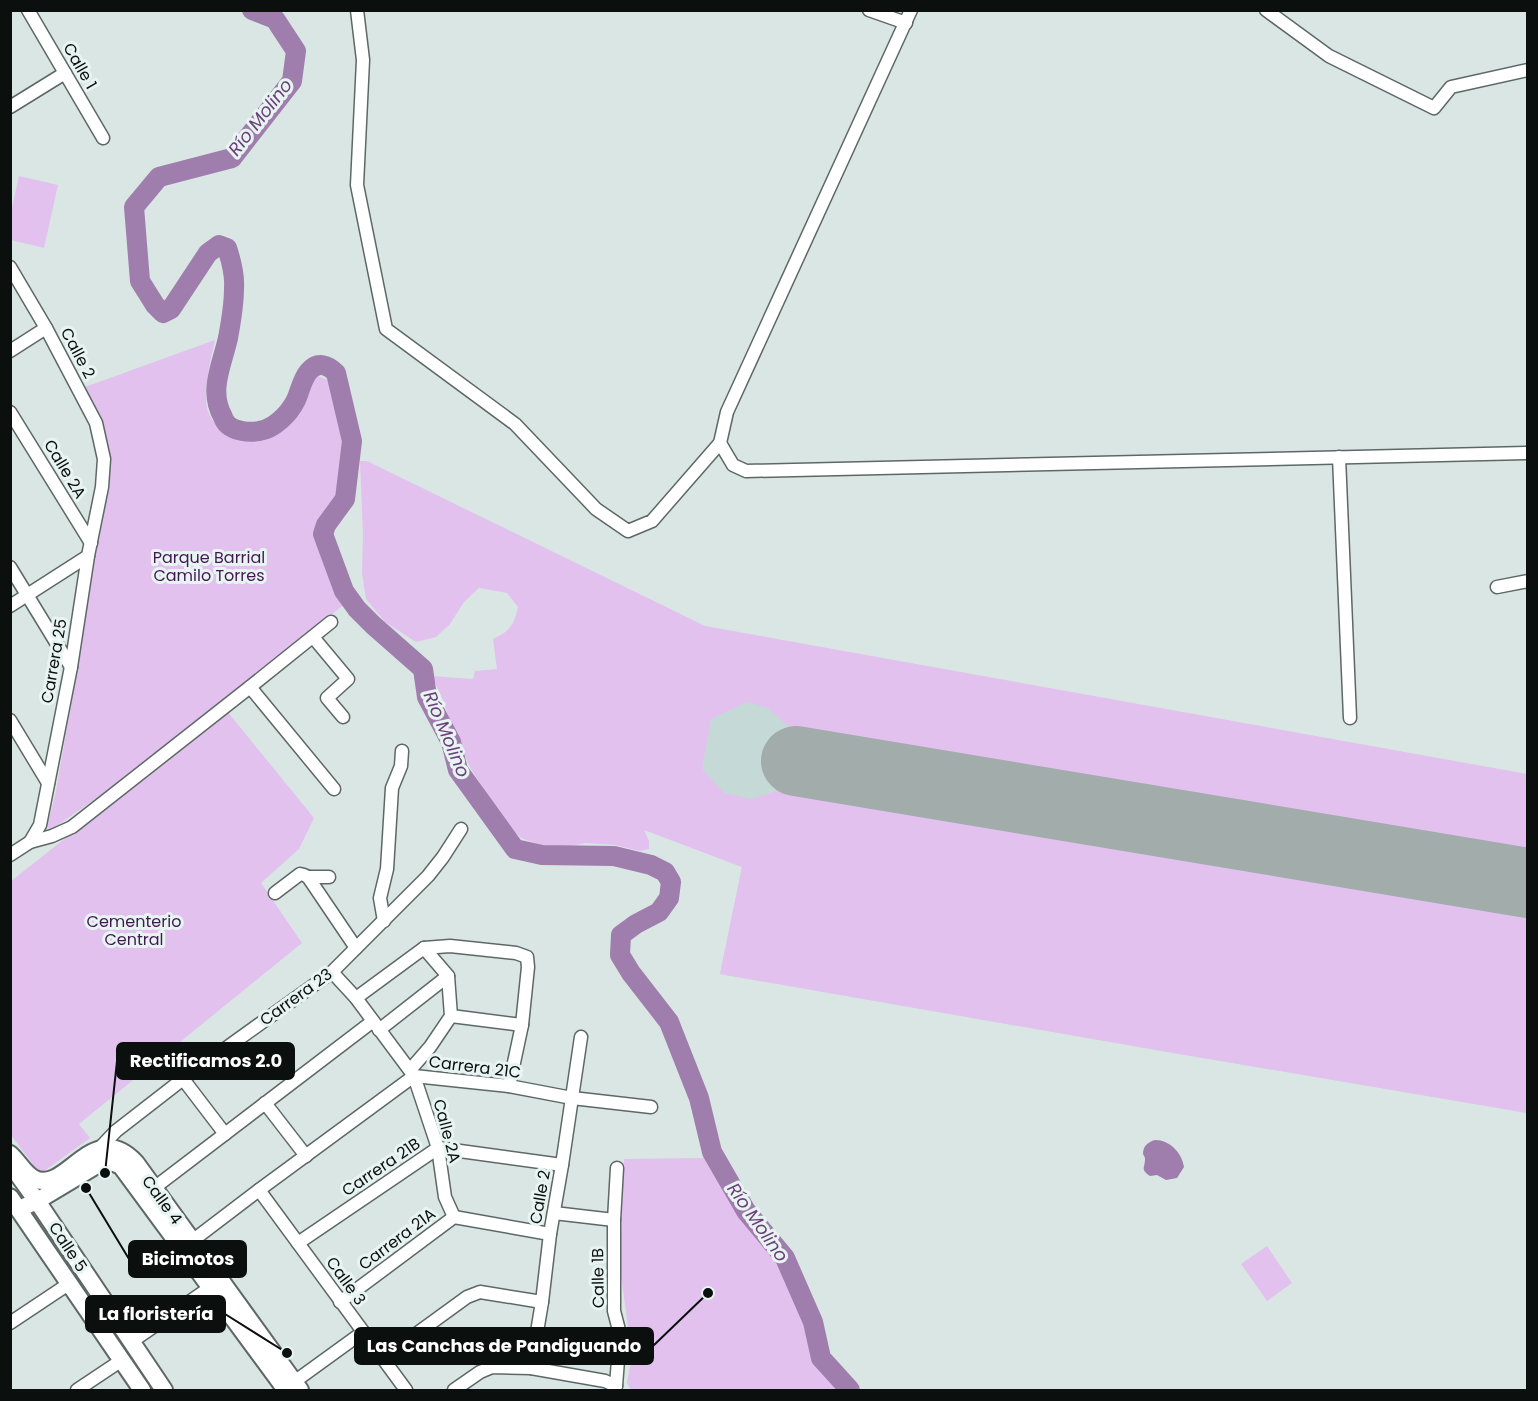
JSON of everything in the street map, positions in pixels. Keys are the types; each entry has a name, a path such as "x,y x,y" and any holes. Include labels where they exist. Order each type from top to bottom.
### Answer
{"main road":[{"path":"15,1203 38,1201 95,1165 121,1159 113,1148 98,1150"},
{"name":"Carrera 23","path":"10,1154 33,1179 43,1182 54,1179 98,1150"},
{"name":"Calle 4","path":"121,1159 154,1188 255,1328 294,1388"},
{"name":"Calle 4","path":"121,1159 121,1166 230,1314 294,1388"},
{"name":"Calle 5","path":"10,1164 38,1201 164,1390"},
{"name":"Calle 5","path":"15,1203 142,1390"},
{"path":"230,1314 255,1328"}],"street":[{"name":"Calle 1","path":"28,10 103,138"},
{"path":"357,10 363,60 357,185 386,329 515,424 596,509 628,531 652,520 720,443 727,412 911,10"},
{"path":"869,10 906,23"},
{"path":"1266,10 1329,56 1434,108 1451,87 1527,70"},
{"path":"10,107 65,73"},
{"name":"Calle 2","path":"10,267 46,328 96,423 104,459"},
{"path":"10,351 46,328"},
{"name":"Calle 2A","path":"10,412 91,543"},
{"path":"720,443 733,465 746,471 1527,453"},
{"path":"1339,457 1350,718"},
{"name":"Carrera 25","path":"30,842 40,825 71,667 88,556 102,487 104,459"},
{"path":"10,606 88,556"},
{"path":"10,567 71,667"},
{"path":"1497,587 1527,581"},
{"path":"10,855 30,842 72,827 331,622"},
{"path":"313,637 348,679 327,698 343,717"},
{"path":"250,687 334,789"},
{"path":"10,720 48,783"},
{"path":"384,921 380,898 387,869 392,788 401,766 402,751"},
{"name":"Carrera 23","path":"98,1150 116,1131 183,1079 332,972 428,876 461,829"},
{"path":"274,893 300,874 308,877 329,877"},
{"path":"308,877 356,948"},
{"path":"356,998 424,948 450,946 516,953 527,957 522,1025 509,1086"},
{"path":"412,1073 451,1016 448,976 424,948"},
{"name":"Calle 2A","path":"332,972 356,998 412,1073 438,1148 445,1197 454,1217"},
{"path":"154,1188 265,1103 448,976"},
{"path":"451,1016 522,1025"},
{"name":"Calle 2","path":"531,1368 581,1037"},
{"name":"Carrera 21C","path":"192,1241 412,1073 509,1086 572,1098 651,1107"},
{"path":"183,1079 225,1134"},
{"path":"265,1103 306,1156"},
{"path":"116,1131 121,1159"},
{"name":"Carrera 21B","path":"298,1243 438,1148 562,1165"},
{"name":"Calle 1B","path":"616,1168 614,1311 620,1334 617,1388"},
{"name":"Calle 3","path":"259,1190 406,1390"},
{"path":"554,1213 614,1220"},
{"name":"Carrera 21A","path":"340,1302 454,1217 550,1234"},
{"path":"10,1323 70,1283"},
{"path":"131,1342 211,1287"},
{"path":"383,1358 467,1297 480,1292 542,1302"},
{"path":"294,1388 363,1332"},
{"path":"77,1390 122,1360"},
{"path":"454,1390 480,1372 492,1367 531,1368 605,1381 617,1388"}],"shaded area":[{"path":"698,682 1527,775 1527,1113 720,974 742,867 643,829"},
{"path":"1155,1140 1166,1142 1181,1157 1184,1167 1177,1178 1166,1180 1157,1175 1150,1176 1145,1172 1144,1149 1148,1143"}],"green space":[{"path":"19,176 58,185 44,248 11,240 11,212"},
{"name":"Parque Barrial Camilo Torres","path":"215,340 208,377 207,406 216,424 238,437 255,439 277,432 295,413 311,382 317,376 328,380 336,398 345,451 341,491 334,507 318,531 329,568 346,603 104,793 50,829 47,827 56,791 110,473 110,451 102,423 85,387"},
{"path":"360,461 367,461 705,626 1527,774 1527,854 791,729 768,708 747,702 711,719 702,769 724,793 751,799 780,790 1527,917 1527,1113 720,974 742,867 644,830 649,841 649,849 640,851 615,845 585,843 563,848 543,846 521,838 506,824 471,769 432,676 473,679 475,671 497,669 493,639 510,627 518,607 507,593 479,588 464,602 450,624 436,637 416,642 385,622 366,599 362,573"},
{"name":"Cementerio Central","path":"227,711 314,818 299,849 261,883 302,943 79,1124 90,1138 40,1174 11,1135 11,881"},
{"path":"704,1158 730,1202 778,1261 803,1318 814,1362 837,1390 631,1390 627,1383 632,1356 620,1268 624,1159"},
{"path":"1267,1246 1292,1283 1267,1301 1241,1264"}],"waterway":[{"name":"Río Molino","path":"252,10 275,19 296,51 292,81 232,158 159,177 134,207 140,281 155,305 163,313 171,309 208,253 219,245 227,248 233,272 233,300 228,338 216,388 224,420 234,429 251,432 265,430 280,420 296,400 312,368 323,365 336,373 352,441 345,499 326,525 323,534 344,591 373,625 423,669 427,697 451,742 458,770 515,849 542,855 614,856 651,865 665,872 671,882 669,898 659,912 621,935 620,955 669,1022 699,1098 712,1152 746,1211 785,1258 813,1322 821,1358 850,1390"}],"runway":[{"path":"796,761 1528,883"}],"place":[{"name":"Rectificamos 2.0","path":"105,1173"},
{"name":"Bicimotos","path":"86,1188"},
{"name":"Las Canchas de Pandiguando","path":"708,1293"},
{"name":"La floristería","path":"287,1353"}]}
